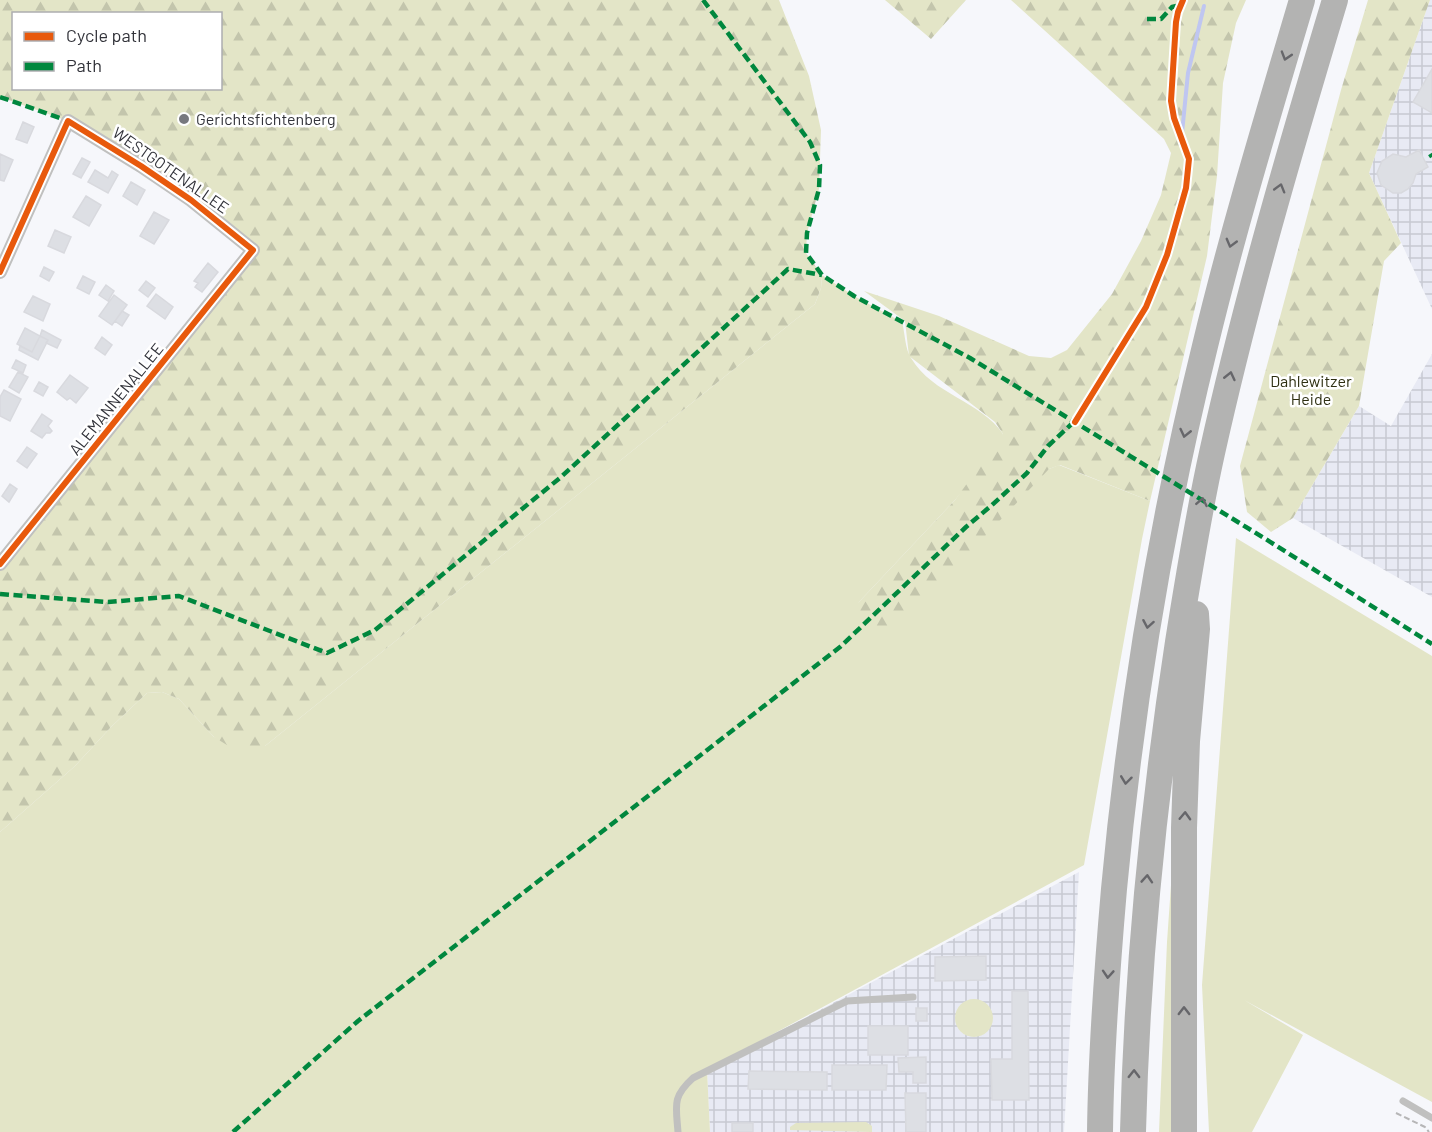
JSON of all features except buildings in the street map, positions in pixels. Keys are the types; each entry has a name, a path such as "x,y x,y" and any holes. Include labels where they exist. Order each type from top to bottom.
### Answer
{"highway":[{"path":"1099,1129 1110,933 1120,833 1133,722 1164,534 1204,347 1302,0"},
{"path":"1133,1132 1135,1047 1150,847 1162,747 1193,549 1212,454 1258,266 1335,0"},
{"path":"1185,1132 1184,828 1187,741 1197,629 1193,549"}],"street":[{"name":"WESTGOTENALLEE","path":"0,272 68,121 141,166 253,250"},
{"name":"ALEMANNENALLEE","path":"0,564 253,250"}],"lane":[{"path":"678,1132 676,1103 681,1089 693,1078 847,1001 913,997"},
{"path":"1403,1101 1432,1118"}],"path":[{"path":"1396,1113 1429,1132"}],"shaded area":[{"path":"1430,0 1432,0 1432,309 1369,173"},
{"path":"1432,354 1432,597 1293,518 1359,406 1391,426"},
{"path":"1079,872 1064,1132 710,1132 707,1070"}],"green space":[{"path":"0,0 779,0 809,76 821,130 819,189 807,233 806,253 822,275 821,288 815,304 265,746 246,753 235,750 214,737 179,699 162,692 147,693 75,766 0,832 0,564 253,250 68,121 0,97"},
{"path":"885,0 966,0 931,39"},
{"path":"1011,0 1246,0 1236,23 1223,83 1217,176 1207,256 1150,501 1060,465 1049,469 946,577 894,625 877,629 853,618 858,603 955,500 1003,434 995,422 909,356 905,321 864,291 939,316 1029,356 1051,358 1067,350 1112,294 1141,241 1161,195 1171,153 1164,139"},
{"name":"Dahlewitzer Heide","path":"1368,0 1430,0 1369,173 1401,243 1384,261 1359,406 1293,518 1271,532 1247,512 1240,466 1341,90"},
{"path":"822,275 854,296 902,322 906,346 920,371 944,390 982,413 1003,434 1001,444 955,500 858,603 1049,469 1059,465 1150,501 1084,865 707,1070 710,1132 0,1132 0,832 75,766 147,693 162,692 179,699 214,737 265,746 815,304 821,288"},
{"path":"1236,538 1432,656 1432,1102 1244,1000 1303,1035 1252,1132 1209,1132 1202,985"},
{"path":"1175,828 1175,1132 1159,1132 1167,942"},
{"path":"974,999 987,1005 993,1018 987,1031 974,1037 961,1031 955,1018 961,1005"},
{"path":"866,1122 872,1126 872,1132 790,1130 790,1127 796,1123"}],"waterway":[{"path":"1182,133 1188,73 1204,6"}],"marked path":[{"path":"703,0 810,142 820,165 819,189 807,233 806,253 822,275 854,296 970,358 1432,644"},
{"path":"1147,19 1161,19 1172,7 1181,5"},
{"path":"0,97 68,121"},
{"path":"0,594 108,602 179,596 327,653 375,630 561,477 788,269 822,275"},
{"path":"233,1132 358,1021 840,647 966,527 1027,473 1048,446 1077,419"}],"cycle path":[{"path":"1075,422 1146,307 1167,255 1186,188 1189,159 1174,118 1171,101 1176,22 1183,0"},
{"path":"0,272 68,121 191,200 253,250 0,564"}],"place":[{"name":"Gerichtsfichtenberg","path":"184,119"}]}
